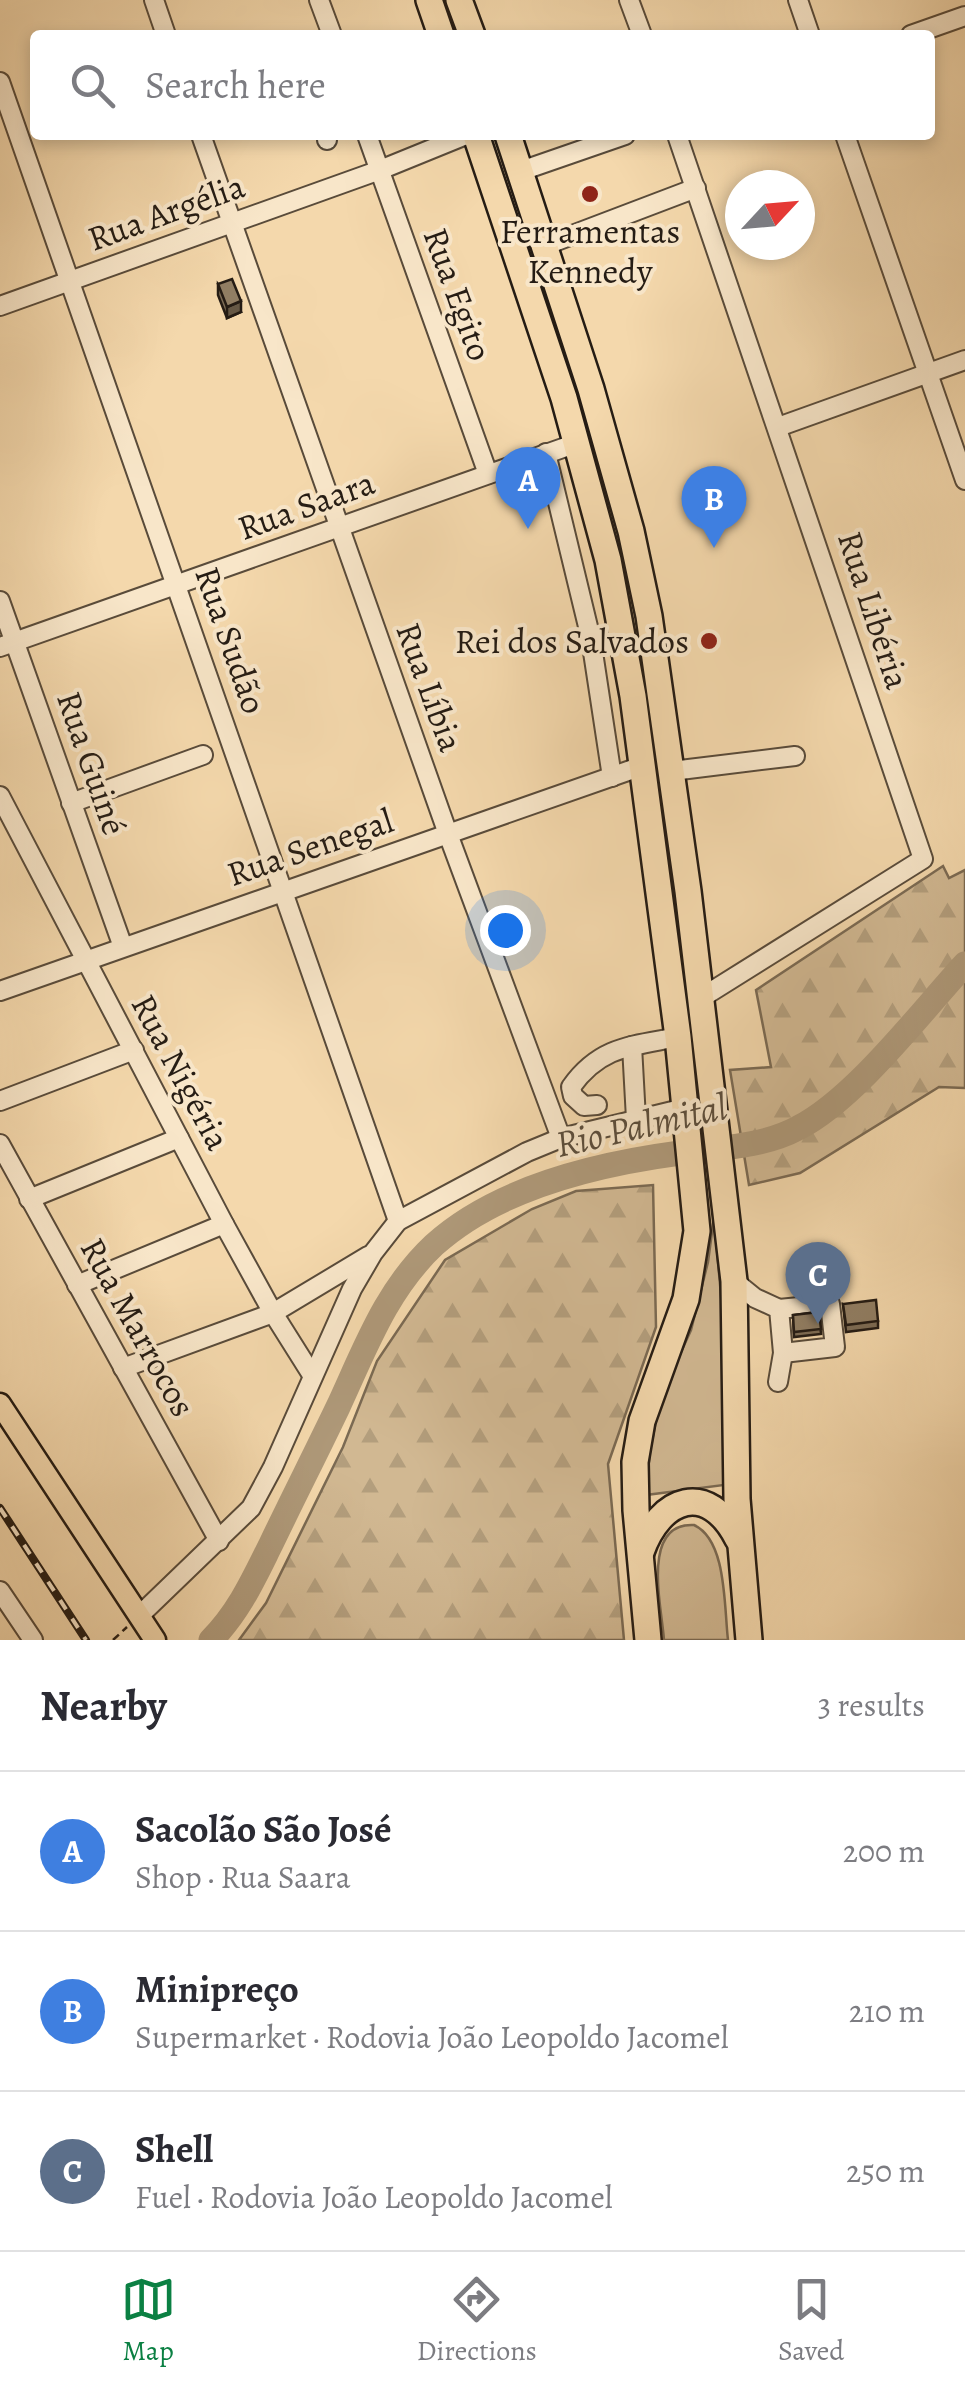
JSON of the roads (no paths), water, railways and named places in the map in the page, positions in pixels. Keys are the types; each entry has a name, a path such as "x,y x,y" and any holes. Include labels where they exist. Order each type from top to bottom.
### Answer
{"highway":[{"path":"430,0 440,30"},
{"path":"459,0 470,30"},
{"path":"478,140 536,308 577,443 622,627 678,1037 697,1231 693,1267 676,1332 642,1421 635,1462 648,1640"},
{"path":"480,140 490,155 521,171"},
{"path":"510,140 546,245 632,531 649,616 702,998 734,1281 740,1543 749,1640"},
{"path":"641,1552 660,1517 691,1501 710,1505 740,1543"}],"main road":[{"path":"0,1404 155,1640"}],"street":[{"path":"154,0 164,30"},
{"path":"319,0 330,30"},
{"path":"629,0 640,30"},
{"path":"798,0 808,30"},
{"path":"923,30 965,13 962,0"},
{"name":"Rua Sudão","path":"0,82 398,1221"},
{"name":"Rua Líbia","path":"203,140 448,834 561,1138"},
{"name":"Rua Egito","path":"369,140 488,474"},
{"name":"Rua Argélia","path":"0,306 454,140"},
{"path":"521,171 611,140"},
{"name":"Rua Libéria","path":"679,140 923,859 702,998"},
{"path":"847,140 965,480"},
{"path":"546,245 696,188"},
{"path":"778,426 965,360"},
{"name":"Rua Saara","path":"7,644 577,443"},
{"path":"546,453 592,640 612,777"},
{"name":"Rua Guiné","path":"0,600 7,644 123,947"},
{"path":"71,804 203,755"},
{"path":"672,770 795,756"},
{"name":"Rua Senegal","path":"0,992 642,766"},
{"name":"Rua Nigéria","path":"0,796 224,1224 312,1374"},
{"path":"597,1105 584,1106 571,1087 585,1067 613,1050 678,1037"},
{"path":"632,1046 636,1119"},
{"path":"0,1101 134,1050"},
{"path":"139,1616 220,1541 260,1494 336,1319 372,1253 398,1221 561,1138 685,1108"},
{"path":"29,1199 179,1138"},
{"name":"Rua Marrocos","path":"0,1144 220,1541"},
{"path":"77,1285 224,1224"},
{"path":"123,1368 273,1313 372,1253"},
{"path":"734,1281 779,1309 830,1304 835,1348 783,1353"},
{"path":"778,1382 783,1353 779,1309"},
{"path":"0,1591 33,1640"}],"waterway":[{"name":"Rio Palmital","path":"211,1640 252,1582 378,1321 403,1281 434,1245 488,1208 550,1181 648,1158 755,1143 798,1128 820,1115 864,1076 965,964"}],"railway":[{"path":"0,1508 86,1640"}],"place":[{"name":"Ferramentas Kennedy","path":"590,194"},
{"name":"Sacolão São José","path":"528,529"},
{"name":"Minipreço","path":"714,548"},
{"name":"Rei dos Salvados","path":"709,641"},
{"name":"Shell","path":"818,1324"}]}
